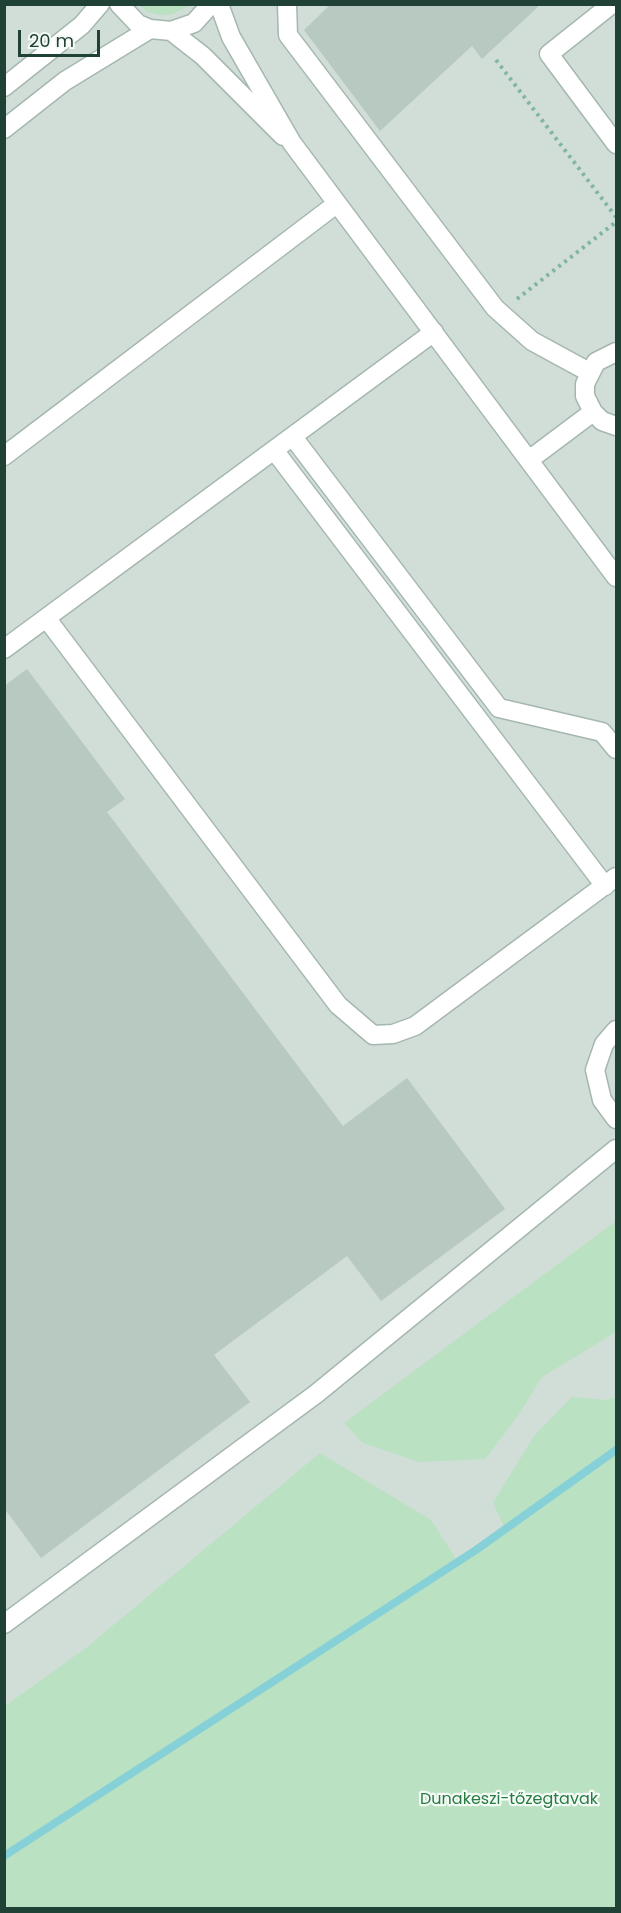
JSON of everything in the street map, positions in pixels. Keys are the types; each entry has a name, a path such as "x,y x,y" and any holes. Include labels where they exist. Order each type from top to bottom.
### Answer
{"street":[{"path":"4,87 82,25 100,4"},
{"path":"119,4 128,17 150,29 171,32 203,56 261,116 292,143"},
{"path":"171,32 194,23 211,4"},
{"path":"219,4 231,37 292,143 335,205 434,332 616,577"},
{"path":"287,4 288,35 501,313 532,341 589,372"},
{"path":"612,4 549,54 616,144"},
{"path":"4,129 65,81 150,29"},
{"path":"4,456 335,205"},
{"path":"4,649 434,332"},
{"path":"616,352 596,362 589,372 585,396 593,412 602,421 616,426"},
{"path":"529,460 593,412"},
{"path":"294,436 499,708 602,732 616,749"},
{"path":"46,619 338,1005 373,1035 393,1034 415,1026 611,881 274,450"},
{"path":"616,1030 604,1044 595,1070 602,1100 616,1119"},
{"path":"4,1624 316,1394 616,1149"}],"path":[{"path":"496,60 616,217"},
{"path":"501,313 616,222"}],"shaded area":[{"path":"5,5 616,5 616,1459 5,1856"}],"green space":[{"path":"139,5 191,5 173,14 161,15 148,12"},
{"path":"616,1221 616,1332 542,1377 517,1417 485,1459 419,1462 363,1443 344,1423"},
{"name":"Dunakeszi-tőzegtavak","path":"572,1397 607,1400 616,1397 616,1908 5,1908 5,1706 86,1648 320,1453 431,1520 458,1562 506,1531 493,1503 534,1436"}],"building":[{"path":"331,4 541,4 482,59 472,46 380,131 304,30"},
{"path":"27,669 125,799 107,812 343,1126 407,1078 505,1209 381,1301 347,1256 214,1355 250,1402 41,1558 4,1508 4,686"}],"waterway":[{"path":"4,1856 476,1550 616,1450"}]}
